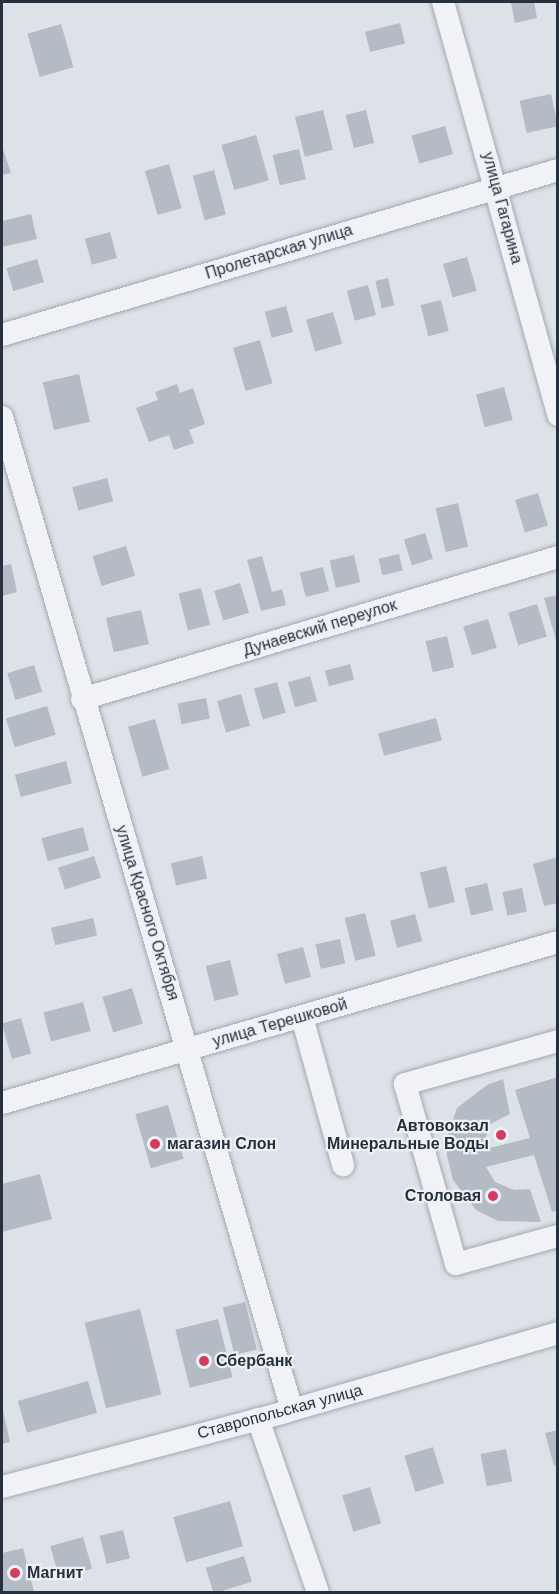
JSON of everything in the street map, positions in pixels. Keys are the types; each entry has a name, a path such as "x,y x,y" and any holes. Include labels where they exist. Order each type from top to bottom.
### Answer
{"street":[{"name":"улица Гагарина","path":"442,2 497,187 558,415"},
{"name":"Пролетарская улица","path":"2,335 558,170"},
{"name":"улица Красного Октября","path":"2,417 82,699 188,1050 292,1410"},
{"name":"Дунаевский переулок","path":"82,699 558,557"},
{"name":"улица Терешковой","path":"2,1103 558,942"},
{"path":"302,1017 344,1165"},
{"path":"558,1041 405,1084 456,1264 558,1236"},
{"name":"Ставропольская улица","path":"2,1487 292,1410 558,1333"},
{"path":"258,1419 318,1593"}],"building":[{"path":"534,2 537,18 515,23 511,3"},
{"path":"400,23 405,43 370,52 365,32"},
{"path":"61,24 73,67 40,77 27,34"},
{"path":"551,94 558,126 527,133 520,101"},
{"path":"323,110 333,150 305,157 295,117"},
{"path":"366,110 374,143 354,148 346,115"},
{"path":"445,126 453,154 419,164 411,136"},
{"path":"256,135 269,180 234,190 221,145"},
{"path":"2,146 11,173 2,175"},
{"path":"299,149 306,179 280,185 273,155"},
{"path":"169,164 182,208 158,215 145,171"},
{"path":"214,170 226,214 205,220 193,176"},
{"path":"31,214 37,239 2,247 2,221"},
{"path":"110,232 117,258 92,265 85,239"},
{"path":"467,257 477,291 453,298 443,264"},
{"path":"37,259 44,282 13,291 6,268"},
{"path":"388,278 394,305 382,308 375,281"},
{"path":"368,285 376,315 355,321 347,291"},
{"path":"441,300 449,331 428,336 421,305"},
{"path":"286,306 293,332 272,338 265,312"},
{"path":"333,312 342,344 315,351 306,320"},
{"path":"260,340 272,383 245,391 233,348"},
{"path":"79,374 90,422 54,430 43,382"},
{"path":"177,384 180,393 193,388 205,424 189,430 194,443 174,450 169,435 149,442 136,408 158,400 155,392"},
{"path":"504,387 513,420 485,427 476,395"},
{"path":"107,478 113,501 78,510 72,487"},
{"path":"538,493 548,526 525,533 515,500"},
{"path":"458,503 468,547 446,552 436,508"},
{"path":"425,533 433,559 412,565 404,539"},
{"path":"126,546 135,576 102,586 93,556"},
{"path":"399,554 403,571 382,575 379,559"},
{"path":"354,555 360,582 336,588 330,561"},
{"path":"262,556 272,592 282,589 286,605 261,611 247,560"},
{"path":"11,564 17,592 2,596 2,566"},
{"path":"323,567 329,591 306,597 300,573"},
{"path":"240,583 249,613 223,621 214,591"},
{"path":"201,588 210,625 188,630 179,594"},
{"path":"558,595 558,644 557,644 544,598"},
{"path":"537,604 547,637 518,645 508,613"},
{"path":"141,610 149,644 114,652 106,618"},
{"path":"488,619 497,648 472,655 463,627"},
{"path":"447,636 454,667 433,672 426,641"},
{"path":"350,664 354,679 329,686 325,671"},
{"path":"34,665 42,692 15,700 7,673"},
{"path":"310,676 317,701 295,707 288,682"},
{"path":"277,682 286,713 263,719 254,689"},
{"path":"241,694 250,726 226,733 217,701"},
{"path":"206,698 210,719 182,724 178,704"},
{"path":"47,706 56,735 15,747 6,719"},
{"path":"436,718 442,740 384,756 378,734"},
{"path":"155,719 169,769 142,777 128,727"},
{"path":"66,761 72,783 21,797 15,775"},
{"path":"83,827 89,850 48,861 41,838"},
{"path":"94,856 101,878 65,890 58,868"},
{"path":"202,856 207,878 176,886 171,863"},
{"path":"558,857 558,903 544,906 533,864"},
{"path":"446,866 455,902 429,908 420,873"},
{"path":"487,883 493,910 471,915 465,888"},
{"path":"522,888 527,911 507,916 502,892"},
{"path":"365,913 376,956 355,961 345,918"},
{"path":"415,914 422,941 397,948 390,921"},
{"path":"93,918 97,936 55,945 51,928"},
{"path":"340,939 345,963 321,969 316,944"},
{"path":"303,947 311,977 285,984 277,954"},
{"path":"230,960 239,995 214,1001 206,966"},
{"path":"132,988 143,1023 113,1032 102,997"},
{"path":"83,1002 91,1031 51,1042 43,1013"},
{"path":"21,1018 31,1054 12,1059 2,1023"},
{"path":"558,1077 558,1210 552,1212 534,1155 486,1167 495,1182 514,1190 530,1189 541,1222 498,1221 476,1210 453,1180 447,1156 446,1141 457,1108 487,1085 503,1079 510,1114 490,1124 482,1150 530,1138 515,1090"},
{"path":"168,1105 183,1159 151,1168 135,1114"},
{"path":"40,1174 52,1219 2,1232 2,1184"},
{"path":"245,1302 257,1350 235,1355 223,1308"},
{"path":"140,1309 161,1394 106,1408 85,1323"},
{"path":"218,1319 233,1377 190,1388 175,1330"},
{"path":"88,1381 97,1413 27,1433 18,1401"},
{"path":"2,1406 10,1442 2,1444"},
{"path":"558,1430 558,1465 554,1466 545,1433"},
{"path":"433,1447 444,1483 415,1492 404,1456"},
{"path":"506,1449 512,1481 487,1486 480,1454"},
{"path":"370,1487 381,1523 353,1532 342,1495"},
{"path":"230,1501 243,1546 186,1562 173,1517"},
{"path":"123,1530 130,1558 107,1564 100,1536"},
{"path":"83,1537 92,1569 59,1578 50,1546"},
{"name":"Магнит","path":"23,1548 34,1592 2,1592 2,1553"},
{"path":"244,1556 252,1582 213,1592 206,1568"}],"place":[{"name":"Автовокзал Минеральные Воды","path":"501,1135"},
{"name":"магазин Слон","path":"155,1144"},
{"name":"Столовая","path":"493,1196"},
{"name":"Сбербанк","path":"204,1361"},
{"name":"Магнит","path":"15,1573"}]}
